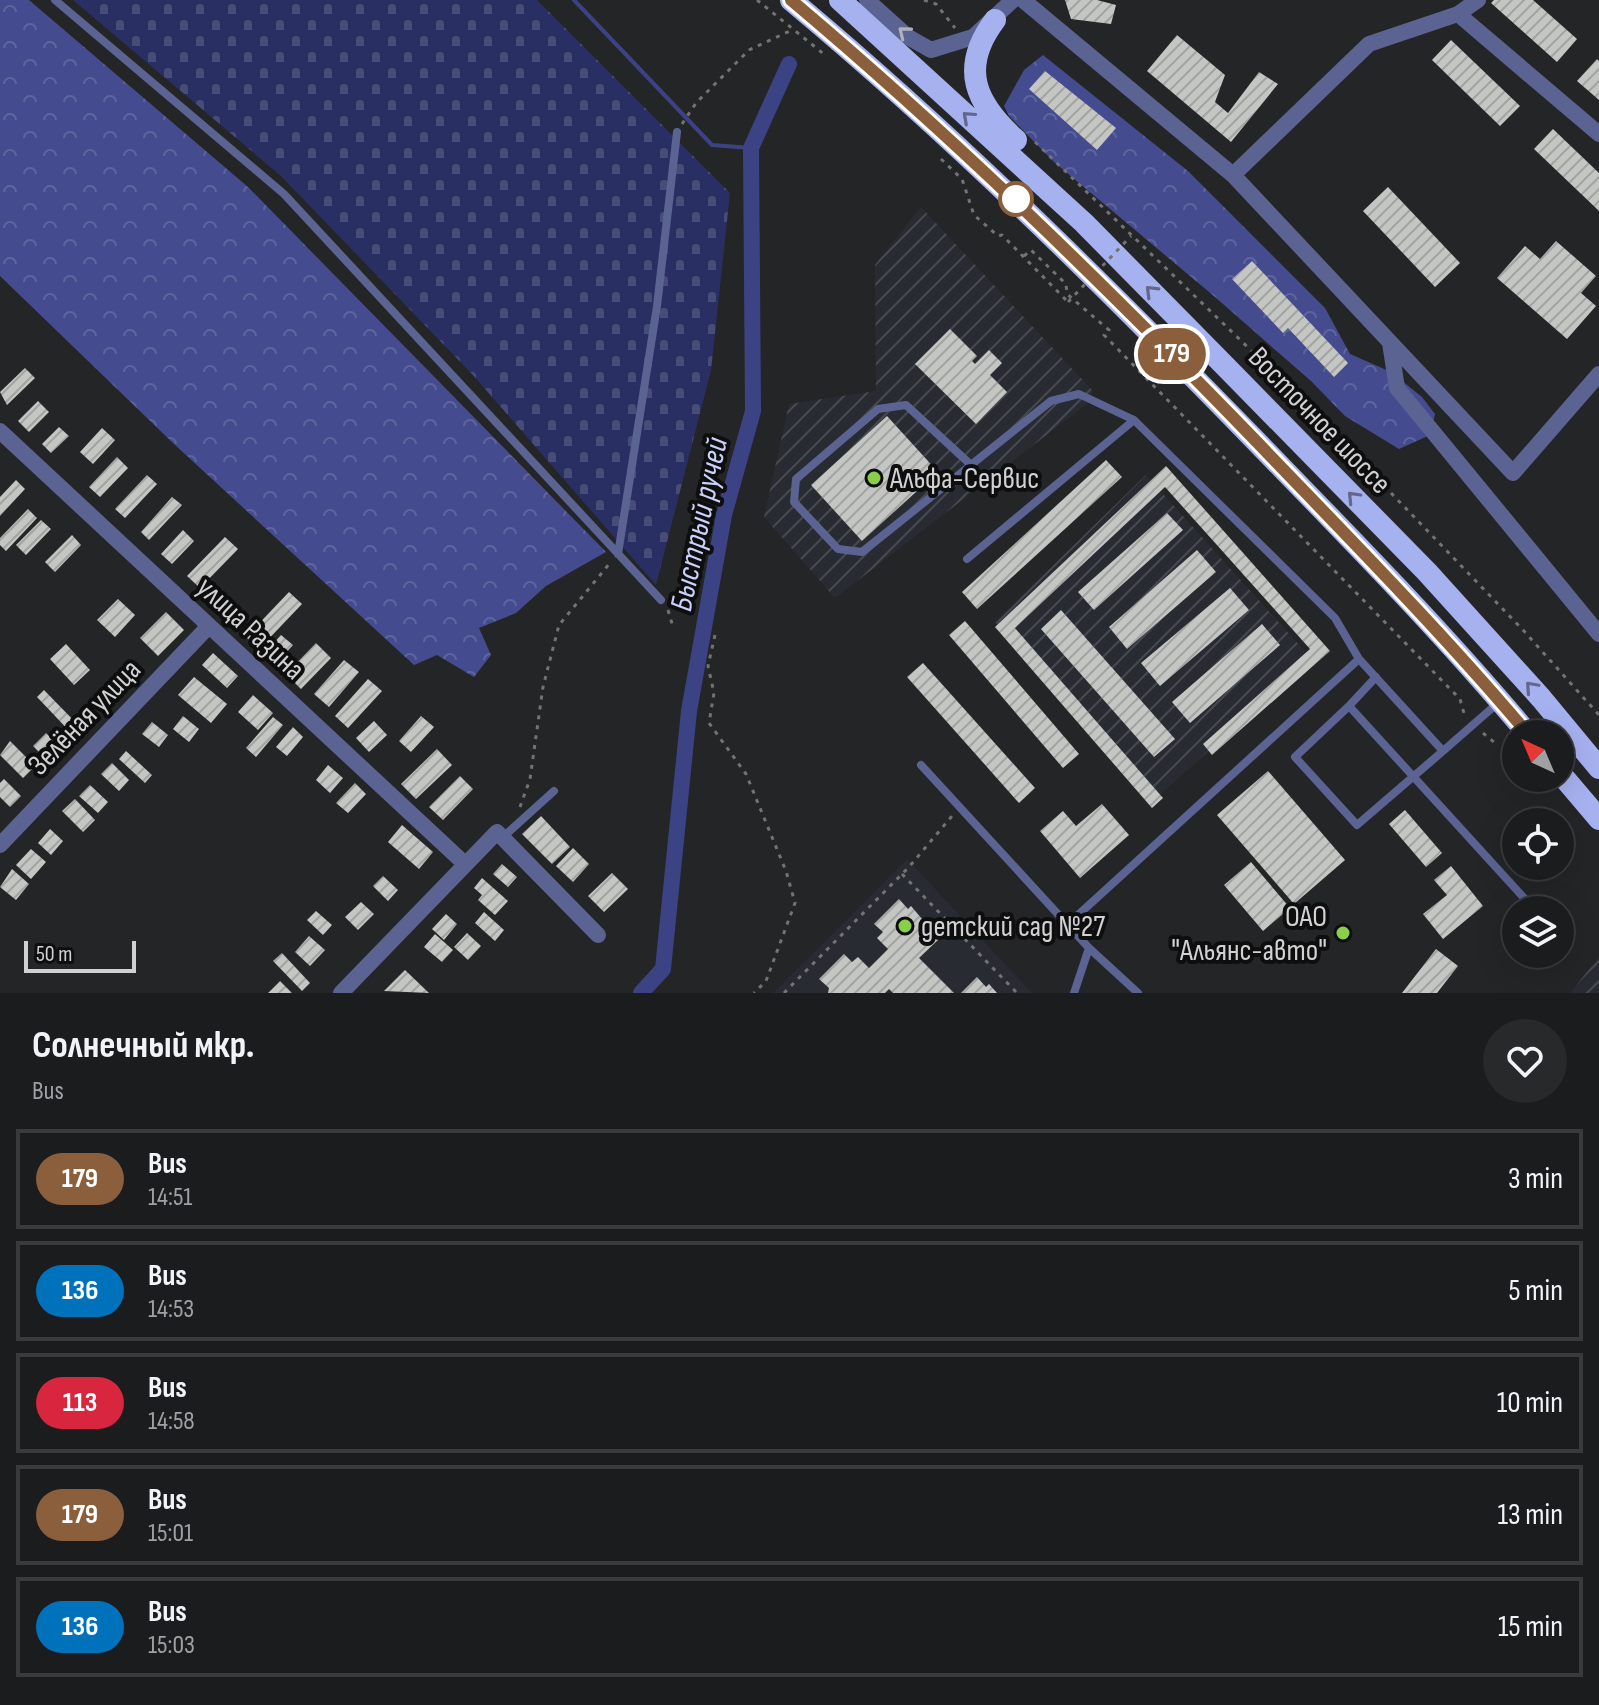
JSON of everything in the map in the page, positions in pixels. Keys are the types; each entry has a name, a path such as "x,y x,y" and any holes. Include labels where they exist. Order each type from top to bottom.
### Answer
{"highway":[{"name":"Восточное шоссе","path":"791,0 1006,189 1090,271 1402,592 1516,720"},
{"name":"Восточное шоссе","path":"840,0 1067,207 1427,572 1541,698 1599,768"},
{"path":"995,20 980,41 974,62 976,84 996,122 1056,184 1067,207"},
{"path":"1574,790 1599,819"}],"street":[{"path":"867,0 908,37 931,50 961,32 995,20 1013,0"},
{"path":"1023,0 1233,175 1513,473 1599,374"},
{"path":"1233,175 1369,44 1458,14 1478,0"},
{"path":"1458,14 1599,134"},
{"path":"1390,342 1397,388 1599,634"},
{"name":"улица Разина","path":"0,431 465,864"},
{"name":"Зелёная улица","path":"0,845 208,627"},
{"path":"341,993 465,864 500,835 598,935"}],"lane":[{"path":"55,0 284,194 661,600"},
{"path":"618,554 657,306 677,132"},
{"path":"970,464 906,405 878,409 796,479 794,502 838,549 862,552 1051,401 1079,394 1134,420 1335,618 1359,659 1443,751"},
{"path":"967,559 1134,420"},
{"path":"1067,925 1359,659"},
{"path":"1376,677 1295,757 1357,825 1500,701"},
{"path":"1349,706 1522,896"},
{"path":"921,765 1067,925 1138,993"},
{"path":"500,835 520,822 554,791"},
{"path":"1074,993 1089,948"}],"path":[{"path":"757,0 827,57"},
{"path":"924,0 936,4 961,32"},
{"path":"677,132 696,103 749,50 792,30"},
{"path":"947,30 961,32"},
{"path":"1029,137 1287,385 1523,630 1599,715"},
{"path":"940,158 962,179 974,215 998,236 1002,235 1068,302 1131,236 1102,204"},
{"path":"1024,256 1031,250 1066,284 1067,294 1109,330 1104,335 1460,699 1465,718 1495,743"},
{"path":"520,822 519,801 530,779 543,687 559,625 618,554"},
{"path":"661,600 671,614 673,627"},
{"path":"715,635 708,666 714,693 709,723 746,774 786,871 795,903 766,981 754,993"},
{"path":"784,993 902,874 959,807"},
{"path":"902,874 1017,993"}],"shaded area":[{"path":"921,207 1093,391 1088,403 835,598 764,517 789,404 876,391 875,265"},
{"path":"1146,475 1311,658 1151,803 995,622"},
{"name":"детский сад №27","path":"907,859 1032,993 773,993"},
{"path":"1599,957 1599,993 1570,993"}],"green space":[{"path":"0,0 29,0 248,187 606,552 546,586 516,613 479,628 491,655 474,677 437,655 414,665 174,444 0,276"},
{"path":"73,0 537,0 730,193 711,370 656,585 472,374 281,176"},
{"path":"1043,55 1188,171 1325,308 1350,354 1391,372 1422,397 1435,414 1430,435 1399,449 1345,416 1311,381 1215,297 1054,162 1009,116 1004,106 1024,70"}],"building":[{"path":"1065,0 1097,0 1116,5 1111,24 1071,19"},
{"path":"1494,0 1533,0 1577,39 1557,62 1491,3"},
{"path":"1177,35 1225,75 1215,102 1228,113 1259,72 1278,84 1231,142 1147,71"},
{"path":"1451,40 1520,106 1500,126 1432,60"},
{"path":"1597,59 1599,61 1599,100 1577,81"},
{"path":"1045,71 1116,128 1097,150 1029,89"},
{"path":"1553,129 1599,173 1599,211 1534,149"},
{"path":"1388,187 1460,263 1435,287 1363,211"},
{"path":"1556,241 1596,276 1581,293 1596,306 1567,339 1497,278 1525,246 1540,259"},
{"path":"1252,261 1348,363 1334,377 1288,328 1283,333 1232,279"},
{"path":"950,329 977,356 972,361 975,364 989,350 1002,363 990,375 1007,392 976,424 915,364"},
{"path":"25,368 35,378 7,405 0,392"},
{"path":"38,401 49,412 29,432 18,421"},
{"name":"Альфа-Сервис","path":"887,416 938,472 862,541 811,485"},
{"path":"59,427 69,436 51,453 42,444"},
{"path":"102,428 115,440 93,464 80,452"},
{"path":"117,457 128,468 100,497 89,487"},
{"path":"1106,460 1122,477 977,609 962,592"},
{"path":"1166,466 1330,651 1212,755 1203,744 1310,649 1165,487 1015,628 1163,798 1152,808 995,627"},
{"path":"147,475 157,484 125,518 115,509"},
{"path":"16,480 25,489 0,516 0,497"},
{"path":"172,497 182,505 149,540 141,532"},
{"path":"28,509 37,518 6,551 0,545 0,538"},
{"path":"1167,513 1183,530 1094,610 1078,592"},
{"path":"41,520 51,529 26,555 16,545"},
{"path":"183,530 194,541 172,564 161,554"},
{"path":"72,535 81,545 55,572 45,562"},
{"path":"225,537 238,549 200,588 187,576"},
{"path":"1197,550 1216,572 1127,649 1109,627"},
{"path":"1230,588 1249,610 1160,686 1141,663"},
{"path":"289,592 302,604 259,649 246,637"},
{"path":"118,599 135,615 115,637 97,620"},
{"path":"1061,610 1175,739 1154,757 1041,629"},
{"path":"166,612 184,630 158,656 140,638"},
{"path":"965,621 1079,754 1063,768 949,635"},
{"path":"1262,624 1280,645 1190,723 1172,702"},
{"path":"281,635 293,645 275,665 264,654"},
{"path":"316,643 331,658 301,689 286,674"},
{"path":"66,644 90,670 74,685 50,659"},
{"path":"213,653 238,676 227,688 202,665"},
{"path":"344,660 359,672 329,707 314,694"},
{"path":"923,663 1035,788 1019,803 907,677"},
{"path":"194,677 227,704 211,723 178,695"},
{"path":"368,679 382,691 348,728 335,716"},
{"path":"44,690 81,728 74,736 37,697"},
{"path":"253,695 273,713 258,730 238,712"},
{"path":"183,716 199,729 189,742 173,729"},
{"path":"421,716 434,727 411,752 399,741"},
{"path":"273,717 283,725 256,757 246,748"},
{"path":"374,721 387,735 369,752 356,738"},
{"path":"152,722 168,735 159,747 142,734"},
{"path":"293,727 303,737 287,756 276,747"},
{"path":"46,733 64,751 51,764 33,746"},
{"path":"10,741 35,766 23,778 0,755"},
{"path":"437,749 452,765 416,799 401,784"},
{"path":"126,751 152,775 145,783 119,759"},
{"path":"112,763 129,780 119,791 101,774"},
{"path":"328,765 343,778 330,793 316,780"},
{"path":"1268,771 1345,860 1294,904 1217,815"},
{"path":"460,776 473,789 443,820 429,807"},
{"path":"4,779 21,796 10,807 0,797 0,783"},
{"path":"355,783 366,794 348,813 336,803"},
{"path":"90,785 108,802 98,813 79,796"},
{"path":"75,799 95,820 83,832 62,811"},
{"path":"1102,804 1129,835 1080,878 1040,831 1063,811 1076,826"},
{"path":"1405,810 1442,853 1426,867 1389,824"},
{"path":"541,816 570,847 552,864 522,834"},
{"path":"402,825 433,852 419,869 388,842"},
{"path":"50,829 63,841 51,855 38,843"},
{"path":"573,848 589,864 573,882 556,866"},
{"path":"31,849 46,862 31,879 16,865"},
{"path":"1251,862 1290,908 1263,931 1224,885"},
{"path":"502,864 517,877 508,887 493,874"},
{"path":"1451,866 1483,906 1443,939 1423,914 1447,895 1434,880"},
{"path":"12,869 29,884 16,900 0,887"},
{"path":"612,873 628,889 604,912 588,896"},
{"path":"383,876 398,890 388,901 373,886"},
{"path":"482,878 508,901 495,915 478,900 482,895 474,888"},
{"path":"899,899 908,909 911,906 939,939 919,958 954,993 893,993 889,989 885,993 828,993 829,988 819,979 844,954 852,962 858,957 869,968 888,949 877,938 883,932 874,924"},
{"path":"361,902 374,914 358,930 345,917"},
{"path":"316,911 332,925 323,935 307,920"},
{"path":"484,912 504,930 495,941 475,923"},
{"path":"446,914 457,924 444,940 432,929"},
{"path":"467,933 481,946 468,960 454,947"},
{"path":"435,934 453,950 442,962 424,947"},
{"path":"309,936 325,950 310,966 295,952"},
{"path":"1436,949 1458,966 1437,993 1402,993"},
{"path":"282,953 310,983 302,991 273,961"},
{"path":"405,970 429,993 384,991"},
{"path":"977,977 986,987 989,984 997,993 961,993"},
{"path":"280,981 292,993 268,993"}],"waterway":[{"path":"574,0 712,145 751,148"},
{"name":"Быстрый ручей","path":"641,993 663,969 689,711 724,515 753,411 751,148 789,64"}],"bus line":[{"name":"179","path":"791,0 1006,189 1090,271 1402,592 1516,720"}],"place":[{"name":"Альфа-Сервис","path":"874,478"},
{"name":"детский сад №27","path":"905,926"},
{"name":"ОАО \"Альянс-авто\"","path":"1343,933"}]}
